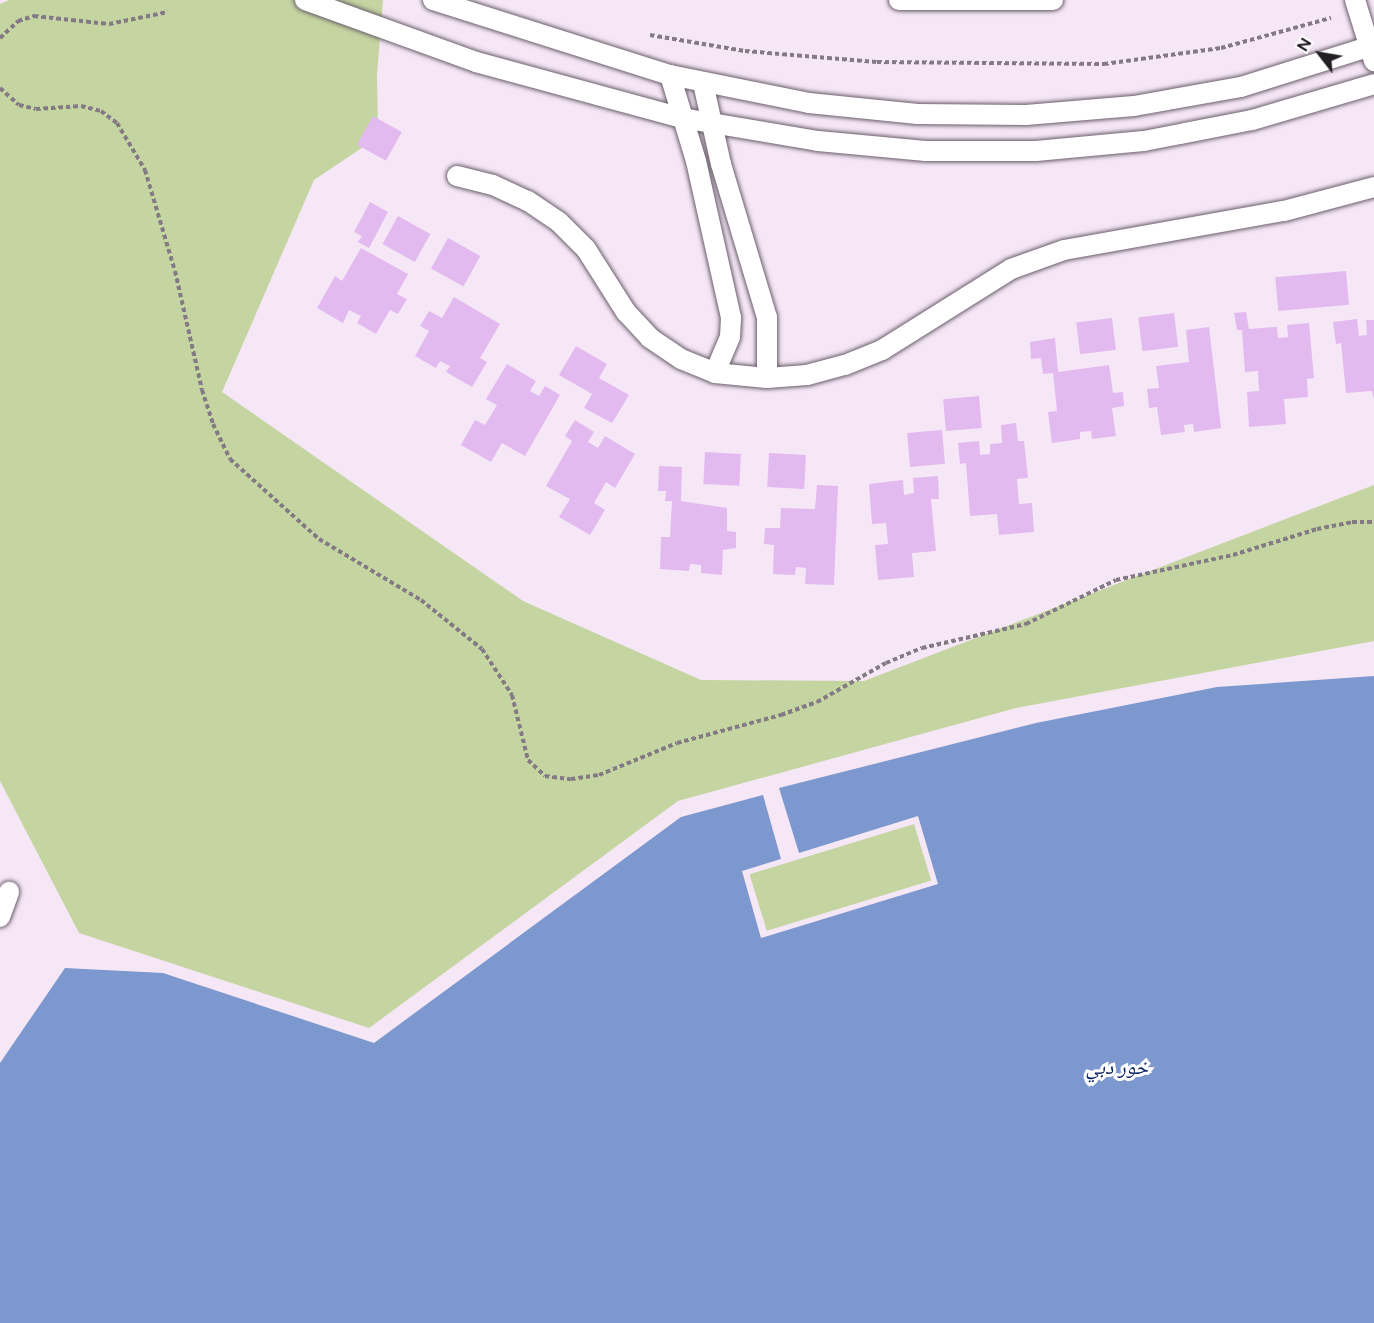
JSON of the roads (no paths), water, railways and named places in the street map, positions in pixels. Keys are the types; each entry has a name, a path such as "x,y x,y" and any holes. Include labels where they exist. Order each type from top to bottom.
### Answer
{"lane":[{"path":"305,0 476,62 682,118 711,121 818,141 916,150 1036,151 1144,141 1252,120 1374,84"},
{"path":"433,0 670,75 809,103 906,113 1026,115 1134,106 1241,87 1373,51 1356,4"},
{"path":"899,0 1053,0"},
{"path":"670,75 731,318 730,337 715,373"},
{"path":"703,82 711,121 767,317 767,378"},
{"path":"457,176 493,185 528,201 559,222 586,249 626,312 650,338 681,359 715,373 767,378 816,372 882,350 1011,269 1064,250 1284,211 1374,187"},
{"path":"0,917 9,892"}],"water":[{"name":"خور دبي","path":"1374,676 1374,1323 0,1323 0,1063 65,968 163,973 374,1043 681,817 763,795 781,859 742,871 761,938 938,884 918,816 799,853 779,788 1036,723 1217,687"}]}
